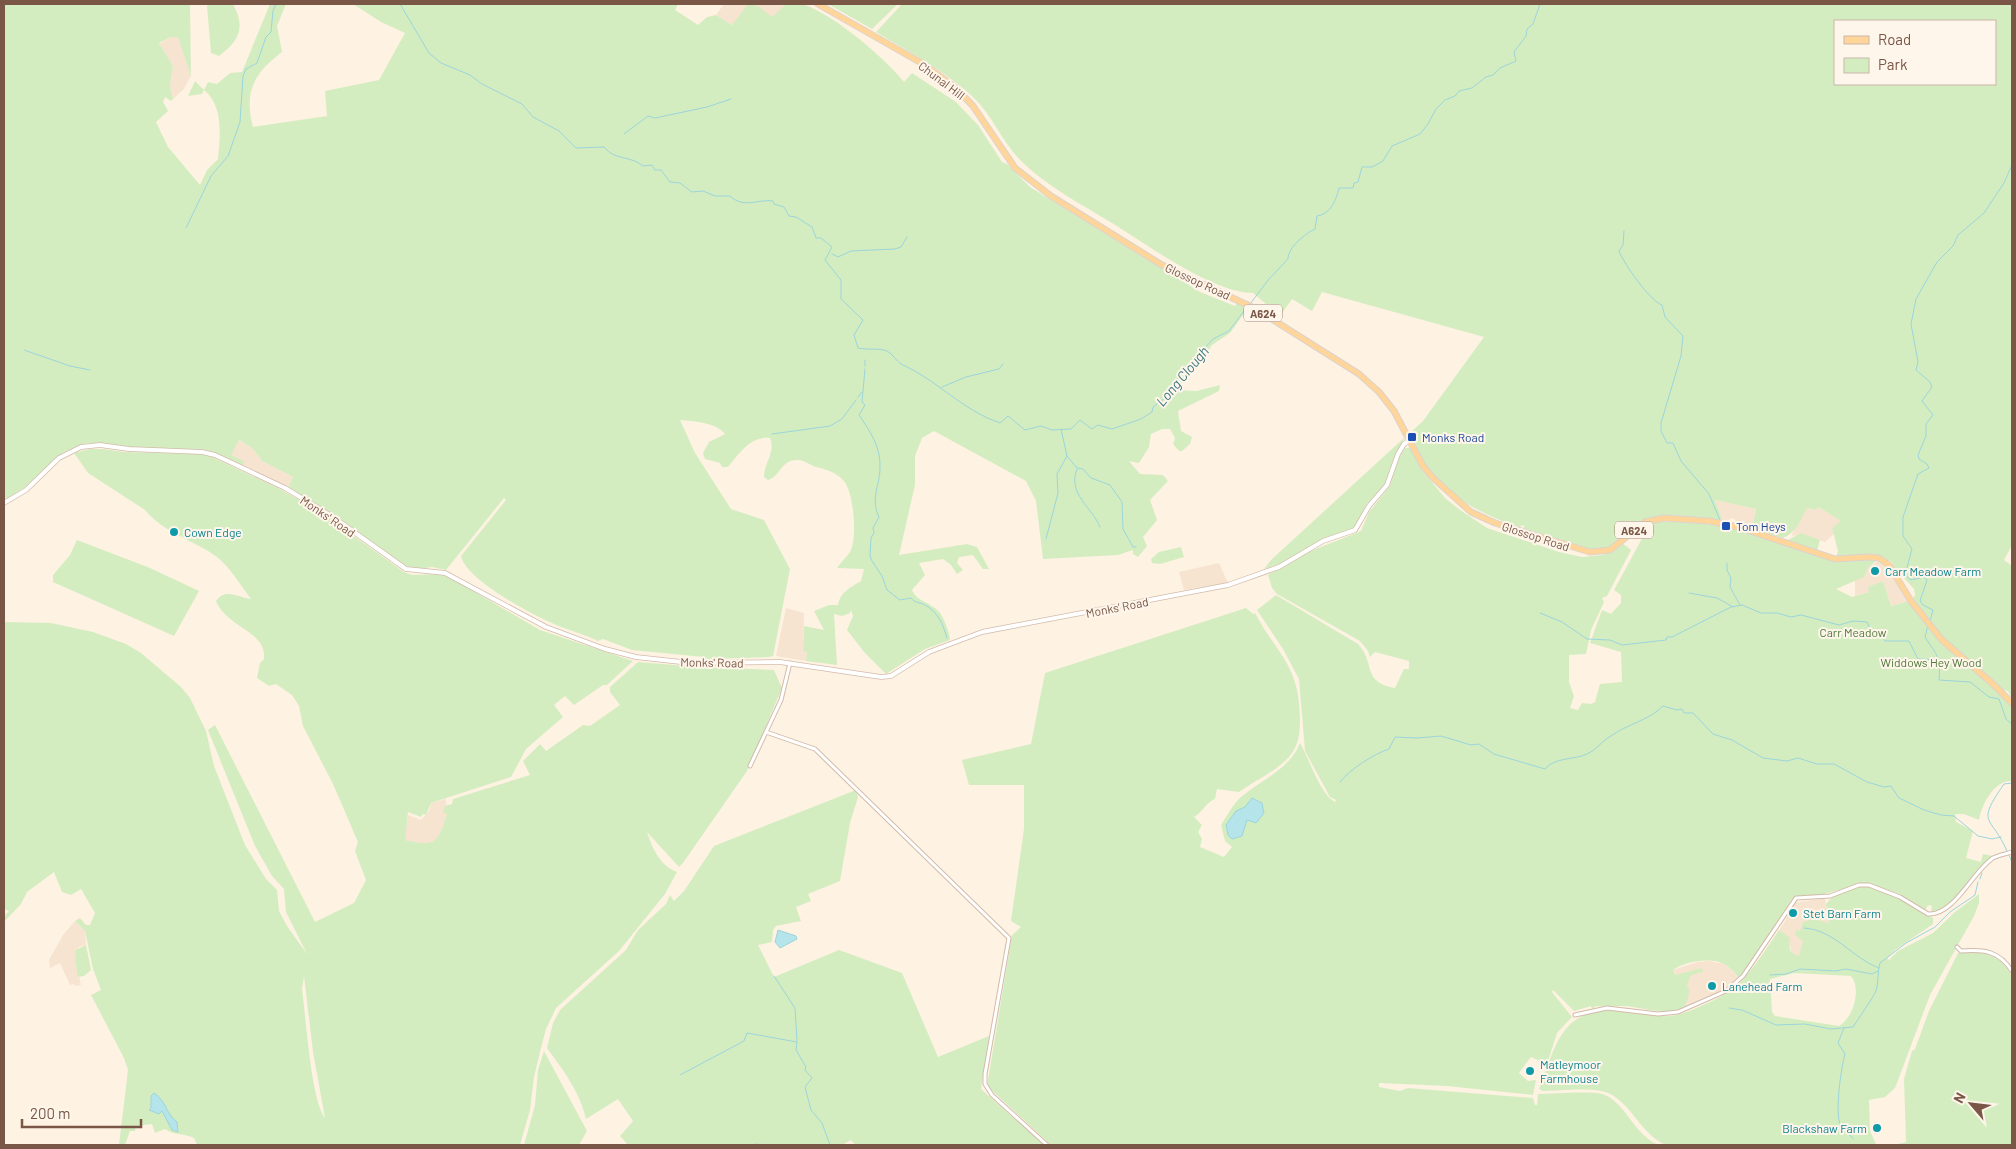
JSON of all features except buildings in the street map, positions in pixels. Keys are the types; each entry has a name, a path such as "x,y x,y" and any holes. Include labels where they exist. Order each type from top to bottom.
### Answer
{"main road":[{"name":"Chunal Hill","path":"818,4 926,65 956,88 973,106 1016,168 1038,186 1088,219"},
{"name":"Glossop Road","path":"1088,219 1174,271 1251,306 1356,372 1383,397 1410,440 1423,466 1433,478 1471,512 1495,523 1590,552 1610,550 1645,522 1664,518 1709,521 1732,526 1772,537 1836,559 1879,558 1890,567 1911,601 1942,640 1994,684 2012,703"}],"street":[{"name":"Monks' Road","path":"4,503 26,490 59,458 81,447 100,445 130,449 202,452 221,458 291,492 333,518 403,568 413,571 434,570 446,573 546,627 616,653 645,658 708,664 771,661 886,677 899,671 919,656 982,632 1228,585 1278,567 1299,557 1323,541 1355,530 1369,506 1387,486 1398,454 1404,444 1410,440"},
{"path":"750,766 785,688 790,663"},
{"path":"766,732 815,749 1009,938 987,1059 985,1084 992,1096 1048,1145"},
{"path":"1575,1015 1607,1008 1658,1014 1684,1010 1736,984 1775,931 1796,898 1830,896 1865,885 1894,893 1928,914 1934,914 1951,903 1994,858 2011,852"},
{"path":"1957,946 1961,951 1974,950 2000,955 2012,971"}],"shaded area":[{"path":"724,4 786,4 772,18 758,6 752,6 732,25 716,15"},
{"path":"178,36 191,76 183,90 173,99 170,86 173,66 159,44 171,37"},
{"path":"238,440 252,448 262,461 293,477 288,487 244,466 244,461 230,455"},
{"path":"1715,500 1756,509 1752,529 1741,526 1733,518 1723,522"},
{"path":"1818,507 1842,521 1834,534 1825,542 1802,534 1793,536 1792,534 1807,508 1816,510"},
{"path":"1878,561 1887,568 1909,601 1891,606 1883,581 1869,592 1855,596 1855,580 1864,577 1868,568"},
{"path":"1219,563 1228,583 1184,590 1179,572"},
{"path":"786,608 804,613 803,650 807,652 806,661 776,656"},
{"path":"446,799 447,814 440,835 435,842 427,845 404,840 408,815 421,820 429,811 431,803"},
{"path":"1825,898 1829,924 1814,919 1804,934 1804,959 1791,952 1791,948 1776,935 1793,903"},
{"path":"75,921 85,931 86,945 79,947 75,959 81,985 75,986 74,984 70,985 60,963 50,968 49,960 63,935"},
{"path":"1709,961 1725,964 1739,978 1722,991 1687,1007 1673,970 1697,962"}],"green space":[{"path":"4,4 190,4 191,76 178,37 171,37 159,43 173,66 170,86 173,99 171,101 165,97 163,102 168,111 156,122 168,147 200,185 207,170 218,159 219,141 218,113 215,104 204,90 208,82 217,84 230,73 242,72 270,4 286,4 277,26 282,52 264,68 253,85 250,115 253,127 327,116 325,91 379,80 405,33 381,22 353,4 678,4 675,10 698,25 707,17 716,15 732,25 748,4 758,6 772,17 786,4 802,4 828,16 857,37 904,82 912,73 956,102 978,125 1002,162 1007,164 1030,187 1200,292 1235,306 1237,303 1248,308 1230,333 1212,345 1201,362 1176,390 1197,391 1220,385 1219,391 1178,411 1181,431 1192,437 1190,444 1182,451 1179,451 1173,444 1175,438 1170,429 1162,429 1151,434 1149,447 1139,463 1129,461 1140,474 1163,475 1168,481 1150,500 1157,520 1143,537 1147,546 1138,557 1133,554 1133,550 1118,555 1043,559 1036,501 1026,481 934,431 922,438 915,456 915,485 899,555 967,544 977,547 989,569 983,569 973,555 959,557 957,563 963,570 957,574 951,565 943,559 919,563 925,575 912,590 914,594 940,613 950,640 925,649 886,674 864,652 847,630 853,616 851,610 850,613 842,616 834,614 837,665 806,661 807,652 803,651 804,626 824,630 814,611 829,605 838,605 844,593 861,581 864,569 837,568 851,550 854,535 852,503 847,486 843,480 830,471 802,461 792,460 768,480 764,477 772,448 770,438 763,438 751,443 728,467 722,467 720,463 705,459 703,453 709,442 725,434 717,427 698,422 680,420 695,453 731,509 764,520 790,569 773,656 707,659 704,657 632,650 603,639 598,641 559,626 516,605 474,575 465,565 461,556 506,500 504,498 446,570 432,567 418,569 404,566 334,515 288,487 293,477 262,461 252,448 239,440 231,455 244,461 244,466 206,450 138,448 87,443 64,452 25,487 4,501"},
{"path":"210,4 233,4 239,20 240,27 236,39 219,56 211,53 207,6"},
{"path":"828,4 898,4 872,29"},
{"path":"902,4 2012,4 2012,545 2004,560 2012,566 2012,699 2008,691 2004,690 2002,696 2012,707 2012,781 2000,784 1994,789 1986,800 1979,820 1964,814 1955,814 1956,822 1973,831 1966,858 1981,862 1983,854 1993,856 1955,898 1939,910 1931,912 1932,906 1928,905 1925,911 1898,893 1865,883 1820,895 1796,896 1791,900 1781,919 1739,978 1726,965 1705,960 1684,964 1673,970 1675,975 1702,968 1703,972 1691,975 1687,985 1690,991 1686,1004 1687,1007 1679,1010 1656,1011 1624,1006 1596,1006 1592,1009 1591,1006 1574,1011 1553,990 1552,992 1572,1017 1557,1033 1547,1064 1531,1057 1519,1073 1528,1081 1536,1080 1533,1095 1447,1086 1379,1083 1379,1087 1400,1091 1408,1088 1533,1098 1535,1105 1537,1105 1538,1094 1583,1092 1605,1095 1619,1106 1643,1134 1659,1145 1051,1145 987,1086 1012,935 1021,927 1011,921 1024,829 1024,785 969,785 962,760 1031,744 1045,673 1246,608 1253,614 1255,613 1292,674 1299,702 1299,735 1295,749 1289,757 1265,776 1239,792 1217,789 1215,799 1209,802 1194,817 1202,825 1198,832 1202,839 1200,847 1224,857 1232,847 1225,841 1221,825 1230,810 1241,797 1282,767 1300,743 1324,792 1335,802 1336,800 1330,797 1305,751 1299,679 1283,649 1257,610 1276,595 1358,644 1367,658 1370,671 1377,681 1395,688 1404,669 1409,669 1409,661 1375,652 1370,657 1360,641 1277,594 1272,588 1268,575 1306,553 1361,531 1369,512 1390,486 1396,463 1405,448 1411,448 1421,469 1445,498 1487,528 1559,552 1582,557 1602,555 1622,543 1631,550 1607,596 1602,598 1604,602 1591,630 1586,654 1569,655 1569,682 1574,696 1570,708 1578,710 1582,703 1591,704 1595,702 1600,684 1622,682 1621,652 1590,643 1602,610 1611,614 1621,603 1621,595 1614,590 1651,522 1689,522 1727,527 1777,541 1835,561 1877,560 1868,568 1864,577 1836,589 1852,597 1869,592 1868,587 1883,581 1891,606 1909,601 1914,608 1918,606 1913,598 1915,595 1914,589 1902,576 1899,576 1892,562 1873,554 1836,557 1838,551 1832,528 1841,521 1818,507 1816,510 1807,508 1795,529 1783,538 1752,529 1756,509 1715,500 1723,522 1671,515 1651,518 1643,521 1611,547 1599,551 1580,549 1561,543 1524,529 1524,525 1519,527 1479,510 1455,495 1434,476 1425,464 1410,433 1423,421 1484,337 1322,292 1312,311 1292,299 1280,316 1253,293 1237,291 1219,285 1180,266 1041,179 1014,154 986,112 973,97 939,70 876,32"},
{"path":"195,81 204,90 202,94 188,96"},
{"path":"1405,437 1393,460 1386,483 1366,505 1357,526 1350,532 1322,540 1286,562 1264,569 1271,560"},
{"path":"90,449 102,449 125,452 201,454 212,457 278,488 319,511 404,572 412,575 444,574 540,630 633,661 607,685 603,685 574,705 565,696 554,705 563,717 526,749 511,777 431,803 426,815 423,814 421,817 408,812 405,840 423,843 434,841 441,832 447,814 443,813 445,806 452,804 453,799 530,775 523,761 540,744 546,751 583,725 590,726 620,705 610,692 610,687 638,662 774,670 782,688 747,771 683,863 679,867 647,832 654,850 661,861 677,872 665,894 619,951 556,1008 546,1029 534,1077 530,1110 520,1145 197,1145 194,1138 187,1135 172,1133 165,1129 155,1133 152,1124 136,1126 135,1131 130,1131 125,1145 119,1145 128,1070 124,1058 91,995 101,990 93,969 85,931 75,921 80,918 86,925 90,925 95,913 81,889 71,895 62,892 54,872 27,892 21,904 4,922 4,916 9,911 4,909 4,622 51,623 93,632 126,644 141,653 181,687 190,698 206,731 214,766 245,845 266,879 277,890 279,911 307,954 286,912 284,889 272,876 255,846 208,730 215,725 315,922 354,903 366,880 355,851 358,842 333,784 303,726 299,706 292,695 276,684 269,686 257,678 260,663 264,659 263,650 259,642 253,635 229,618 216,601 228,594 251,599 222,561 161,525 145,510 88,473 74,453","holes":["304,976 313,1052 325,1118 316,1095 310,1058 302,989"]},
{"path":"1801,533 1820,540 1817,551 1788,540"},
{"path":"77,540 150,568 199,591 174,636 53,582 53,575 70,555"},
{"path":"1181,547 1184,557 1160,564 1152,563 1151,559 1159,552"},
{"path":"856,790 858,797 850,823 840,881 808,894 811,901 796,907 801,921 776,926 773,930 772,942 758,945 774,977 839,950 902,973 938,1057 989,1036 981,1089 1044,1145 855,1145 851,1140 842,1145 628,1145 620,1136 633,1121 618,1099 586,1119 575,1090 547,1048 553,1023 560,1010 626,950 638,930 666,904 670,895 674,901 684,891 714,846"},
{"path":"1859,886 1870,887 1900,898 1933,918 1933,924 1895,950 1887,958 1889,960 1898,951 1933,933 1955,912 1979,894 1979,903 1974,916 1930,995 1895,1088 1885,1097 1869,1100 1870,1131 1876,1144 1889,1145 1666,1145 1651,1135 1620,1100 1606,1092 1589,1090 1543,1091 1539,1089 1560,1037 1579,1017 1593,1012 1612,1010 1663,1016 1674,1015 1714,1000 1732,990 1744,979 1779,930 1790,938 1789,946 1791,952 1799,956 1803,941 1795,935 1797,929 1800,931 1803,922 1814,919 1829,923 1826,904 1834,895","holes":["1794,973 1851,976 1856,988 1856,995 1852,1010 1839,1026 1775,1016 1772,1012 1770,979"]},
{"path":"86,945 91,970 84,976 78,977 75,959 76,950"},
{"path":"1970,952 1996,957 2012,976 2012,1145 1894,1145 1906,1142 1904,1079 1912,1051 1915,1049 1929,1011 1958,953"},
{"path":"544,1051 587,1131 579,1145 524,1145 535,1105 538,1070"}],"water":[{"path":"1252,798 1262,803 1264,813 1256,823 1247,820 1242,836 1232,839 1228,835 1226,825 1236,811 1245,807"},
{"path":"778,930 796,936 797,939 780,948 775,942"},
{"path":"154,1093 162,1100 170,1115 177,1122 178,1132 172,1130 162,1111 159,1114 149,1110 151,1108 151,1096"}],"waterway":[{"path":"186,228 211,176 228,156 240,122 243,76 246,69 257,63 266,37 271,32 273,11 276,4"},
{"name":"Long Clough","path":"400,4 429,53 441,63 470,75 482,84 522,104 533,117 559,131 576,148 604,147 613,154 633,160 643,166 652,165 655,170 661,170 670,182 680,183 692,192 703,191 715,196 730,196 735,200 746,203 773,201 774,204 784,207 789,216 796,217 812,227 816,238 821,238 832,247 825,260 841,280 841,299 863,320 854,335 858,348 887,351 901,364 914,370 974,411 1000,423 1008,416 1025,430 1041,426 1052,430 1071,429 1080,420 1092,429 1098,425 1112,429 1141,419 1152,412 1153,407 1165,398 1182,371 1198,361 1203,350 1213,339 1229,331 1247,307"},
{"name":"Long Clough","path":"1250,304 1269,279 1288,259 1294,246 1315,229 1317,216 1322,215 1329,209 1334,202 1339,188 1353,188 1354,183 1358,182 1362,167 1372,167 1383,161 1392,146 1420,134 1436,109 1445,100 1455,96 1459,91 1472,88 1486,77 1493,75 1500,68 1516,61 1514,52 1526,36 1527,29 1533,24 1540,4"},
{"path":"624,134 648,116 655,118 707,107 731,99"},
{"path":"1930,621 1933,610 1923,605 1920,601 1927,580 1924,577 1911,580 1905,575 1912,549 1903,536 1903,517 1918,474 1929,468 1927,464 1919,459 1918,455 1926,436 1926,424 1933,415 1922,401 1932,387 1930,382 1916,370 1918,362 1911,324 1916,299 1937,262 1953,246 1958,235 1984,213 2004,183 2012,165"},
{"path":"1624,231 1623,245 1619,251 1622,257 1644,290 1662,305 1665,317 1683,336 1681,356 1661,423 1661,431 1667,443 1673,443 1681,461 1709,494 1720,520"},
{"path":"832,254 838,257 851,251 895,249 901,247 907,237"},
{"path":"24,350 70,366 90,370"},
{"path":"865,360 865,366"},
{"path":"942,387 966,377 999,369 1003,364"},
{"path":"865,369 862,402 865,405 859,415 877,446 880,460 880,474 875,498 879,517 873,528 874,533 871,538 870,556 882,576 887,590 900,600 911,598 930,608 939,619 947,638"},
{"path":"858,397 862,392"},
{"path":"772,434 830,426 842,419 856,400"},
{"path":"1061,429 1067,456 1077,468 1083,469 1091,478 1110,485 1122,502 1123,529 1133,547 1136,547"},
{"path":"1046,539 1058,493 1057,474 1067,456"},
{"path":"1077,469 1075,486 1100,527"},
{"path":"1727,563 1727,570 1731,578 1730,587 1740,605"},
{"path":"1689,593 1717,598 1733,607"},
{"path":"1540,613 1562,622 1587,639 1610,640 1622,645 1666,640 1667,637 1672,637 1731,607 1742,605 1761,613 1777,613 1791,617 1801,615 1839,625 1853,621 1867,622 1870,629 1879,632 1885,641 1909,641 1918,659 1939,660"},
{"path":"1928,625 1925,637 1939,661 1939,680 1970,682 1989,697 1999,699 2006,719 2012,724"},
{"path":"1340,782 1363,762 1389,749 1395,737 1441,736 1471,745 1479,744 1494,754 1545,769 1554,762 1582,756 1590,752 1617,732 1651,715 1663,706 1677,710 1682,709 1684,713 1693,713 1713,734 1732,740 1763,758 1787,761 1798,758 1817,764 1834,764 1867,782 1884,787 1891,786 1899,798 1924,810 1941,815 1954,816 1978,836 1992,839 2001,837"},
{"path":"2007,851 1991,825 1988,814 1995,797 2004,784 2012,783"},
{"path":"2009,855 2012,862"},
{"path":"1980,879 1982,873"},
{"path":"1729,1008 1742,1010 1776,1025 1805,1024 1831,1029 1853,1027 1876,991 1880,963 1906,943 1935,927 1950,912 1975,895 1978,882"},
{"path":"1804,928 1825,934 1860,958 1879,968"},
{"path":"1770,975 1786,974 1800,969 1836,971 1846,969 1872,974 1878,971"},
{"path":"774,976 795,1008 797,1041"},
{"path":"1844,1028 1838,1043 1845,1054 1839,1089 1838,1110 1842,1128 1853,1138"},
{"path":"680,1075 744,1041 747,1033 797,1042 796,1050 806,1067 805,1070 812,1078 805,1087 811,1110 822,1123 830,1145"},
{"path":"756,1144 763,1145"}],"place":[{"name":"Monks Road","path":"1412,437"},
{"name":"Tom Heys","path":"1726,526"},
{"name":"Cown Edge","path":"174,532"},
{"name":"Carr Meadow Farm","path":"1875,571"},
{"name":"Stet Barn Farm","path":"1793,913"},
{"name":"Lanehead Farm","path":"1712,986"},
{"name":"Matleymoor Farmhouse","path":"1530,1071"},
{"name":"Blackshaw Farm","path":"1877,1128"}],"park label":[{"name":"Carr Meadow","path":"1853,632"},
{"name":"Widdows Hey Wood","path":"1931,662"}]}
